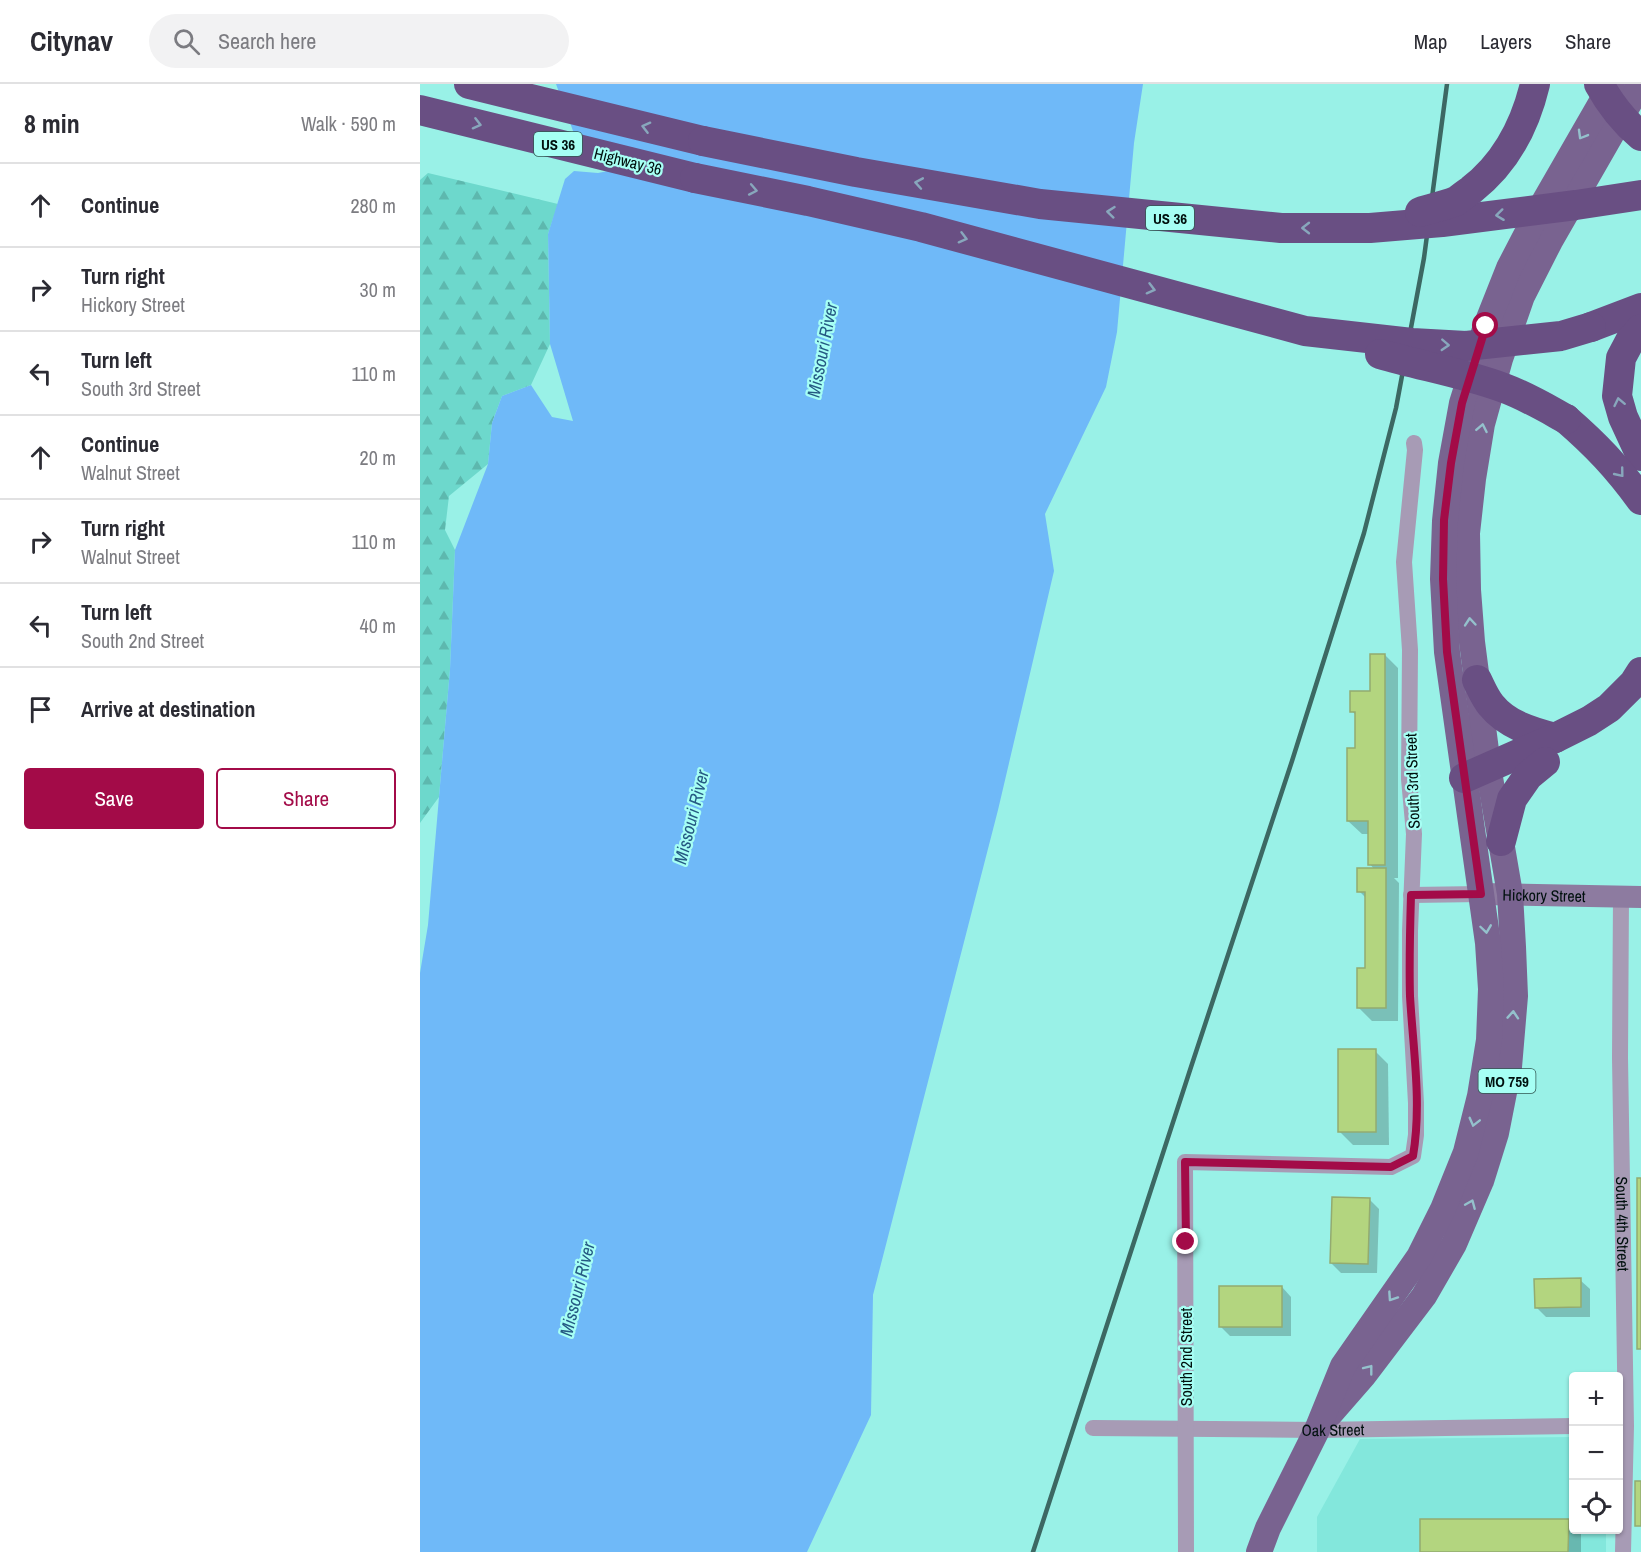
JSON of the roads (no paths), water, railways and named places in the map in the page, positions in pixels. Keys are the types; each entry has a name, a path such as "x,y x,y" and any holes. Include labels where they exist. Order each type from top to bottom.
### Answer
{"highway":[{"name":"US 36","path":"469,84 703,141 856,172 1040,204 1281,228 1370,228 1442,222 1641,195"},
{"path":"1370,228 1455,201 1482,182 1500,162 1517,135 1529,109 1535,84"},
{"path":"1599,84 1609,102 1629,126 1641,136"},
{"name":"Highway 36","path":"420,110 695,178 921,227 1305,331"},
{"name":"US 36","path":"1305,331 1412,343 1466,346 1561,336 1641,308"},
{"path":"1641,329 1630,341 1621,358 1617,396 1623,417 1641,456"},
{"path":"1305,331 1468,377 1530,399 1566,419 1595,445 1620,471 1641,500"},
{"path":"1501,841 1512,799 1528,776 1550,750 1609,708 1634,683 1641,672"},
{"path":"1477,680 1491,705 1508,720 1530,731 1550,750"},
{"path":"1481,773 1606,733 1641,704"}],"main road":[{"name":"MO 759","path":"1317,1430 1364,1375 1424,1296 1454,1244 1481,1181 1496,1133 1509,1066 1515,996 1510,894 1501,841 1447,652 1443,579 1444,520 1449,475 1462,403 1486,326 1509,268 1611,84"},
{"name":"MO 759","path":"1259,1552 1268,1528 1317,1430 1343,1366 1419,1257 1443,1209 1466,1152 1480,1096 1489,1041 1491,989 1488,943 1481,894 1481,773 1477,680 1468,590 1467,533 1473,479 1482,424 1522,296 1550,241 1640,84"}],"street":[{"name":"South 3rd Street","path":"1185,1162 1391,1167 1413,1156 1416,1120 1415,1054 1410,996 1410,932 1414,834 1409,779 1410,650 1404,562 1414,443"},
{"name":"Hickory Street","path":"1411,895 1510,894 1631,897"},
{"name":"South 4th Street","path":"1623,1552 1628,1426 1620,1058 1631,897"},
{"name":"South 2nd Street","path":"1185,1162 1186,1552"},
{"name":"Oak Street","path":"1093,1428 1317,1430 1569,1426"}],"water":[{"name":"Missouri River","path":"556,84 1143,84 1134,143 1117,332 1106,387 1045,514 1054,571 998,810 873,1295 871,1415 807,1552 420,1552 420,973 428,925 450,669 455,550 488,464 492,423 502,396 531,385 552,417 573,421 550,344 548,234 565,179 574,171 598,173 608,171 577,142"}],"railway":[{"path":"1033,1552 1292,761 1364,533 1396,408 1424,258 1447,84"}]}
